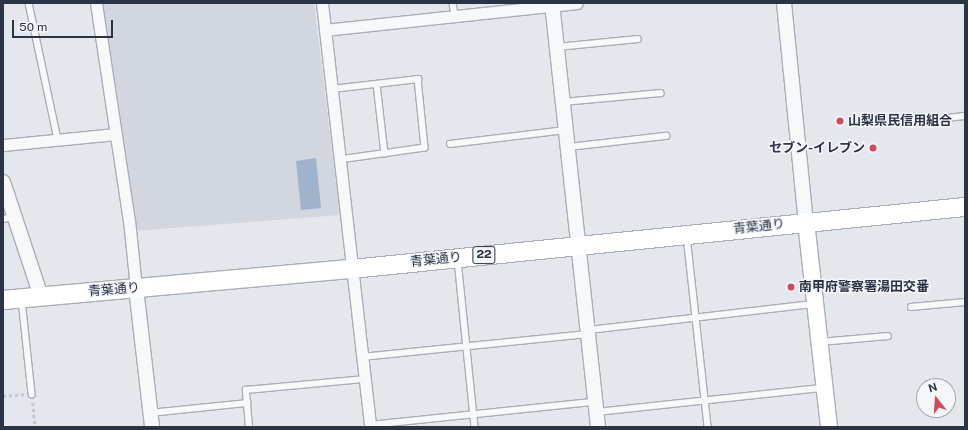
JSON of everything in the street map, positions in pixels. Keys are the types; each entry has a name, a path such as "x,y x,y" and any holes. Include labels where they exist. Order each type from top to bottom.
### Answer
{"main road":[{"name":"青葉通り","path":"3,300 352,269 965,207"},
{"path":"806,222 829,427"}],"street":[{"path":"96,3 136,288 152,427"},
{"path":"322,3 370,426"},
{"path":"325,30 552,4 577,3"},
{"path":"784,3 806,222"},
{"path":"552,4 598,427"},
{"path":"3,145 115,134"},
{"path":"3,182 8,218 41,296"}],"lane":[{"path":"28,3 58,140"},
{"path":"453,3 455,16"},
{"path":"557,47 638,39"},
{"path":"332,89 418,79 425,148 340,160"},
{"path":"377,84 385,154"},
{"path":"563,102 661,93"},
{"path":"948,118 965,116"},
{"path":"450,144 566,130"},
{"path":"568,147 666,136"},
{"path":"687,234 708,427"},
{"path":"458,258 475,427"},
{"path":"22,298 32,394"},
{"path":"911,307 965,302"},
{"path":"362,357 588,332 696,317 815,304"},
{"path":"819,342 888,336"},
{"path":"249,427 246,390 365,379"},
{"path":"370,426 474,414 706,401 824,388"},
{"path":"150,413 247,402"}],"path":[{"path":"3,396 32,394 35,427"}],"shaded area":[{"path":"97,3 314,3 340,215 134,231"}],"water":[{"path":"316,158 321,208 301,210 296,161"}],"place":[{"name":"山梨県民信用組合","path":"840,121"},
{"name":"セブン-イレブン","path":"873,148"},
{"name":"南甲府警察署湯田交番","path":"791,287"}]}
